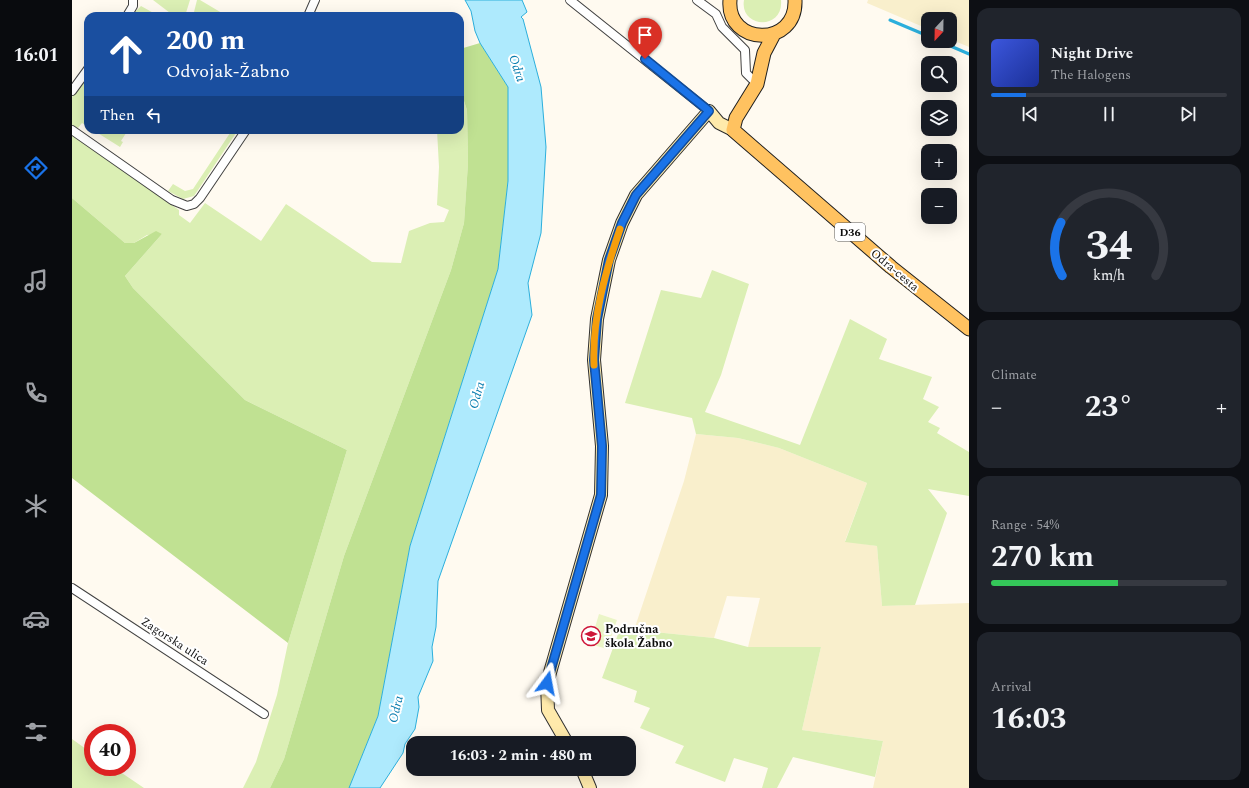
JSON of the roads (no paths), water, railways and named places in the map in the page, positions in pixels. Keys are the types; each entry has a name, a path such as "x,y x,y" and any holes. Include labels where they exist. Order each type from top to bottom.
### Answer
{"main road":[{"path":"729,1 732,15 755,44 760,66"},
{"path":"733,130 736,118 757,84 760,66 767,46 774,34 787,25 793,14 796,2"},
{"path":"744,30 761,36 774,34"},
{"name":"Odra-cesta","path":"733,130 890,267 969,330"}],"street":[{"path":"130,12 132,9 133,0"},
{"path":"310,12 315,0"},
{"name":"Odra-cesta","path":"570,0 709,111 719,123 733,130"},
{"path":"697,0 716,14 722,27 745,50 746,73 757,84"},
{"path":"72,91 84,74"},
{"path":"563,736 548,710 547,683 601,495 602,454 596,400 594,360 597,319 609,260 628,207 646,181 709,111"},
{"path":"72,130 172,200 187,206 194,204 200,198 243,134"},
{"name":"Zagorska ulica","path":"72,588 264,714"},
{"path":"585,776 590,788"}],"water":[{"name":"Odra","path":"465,0 522,0 527,12 521,17 523,19 541,87 546,147 541,233 528,283 532,315 438,581 436,627 432,647 433,661 418,697 419,707 415,729 410,736 406,736 403,753 380,788 349,788 378,716 410,546 498,269 508,181 508,87 480,43 475,31 471,11"}],"waterway":[{"path":"890,20 921,33"},
{"path":"955,48 969,54"}],"place":[{"name":"Područna škola Žabno","path":"591,636"}]}
